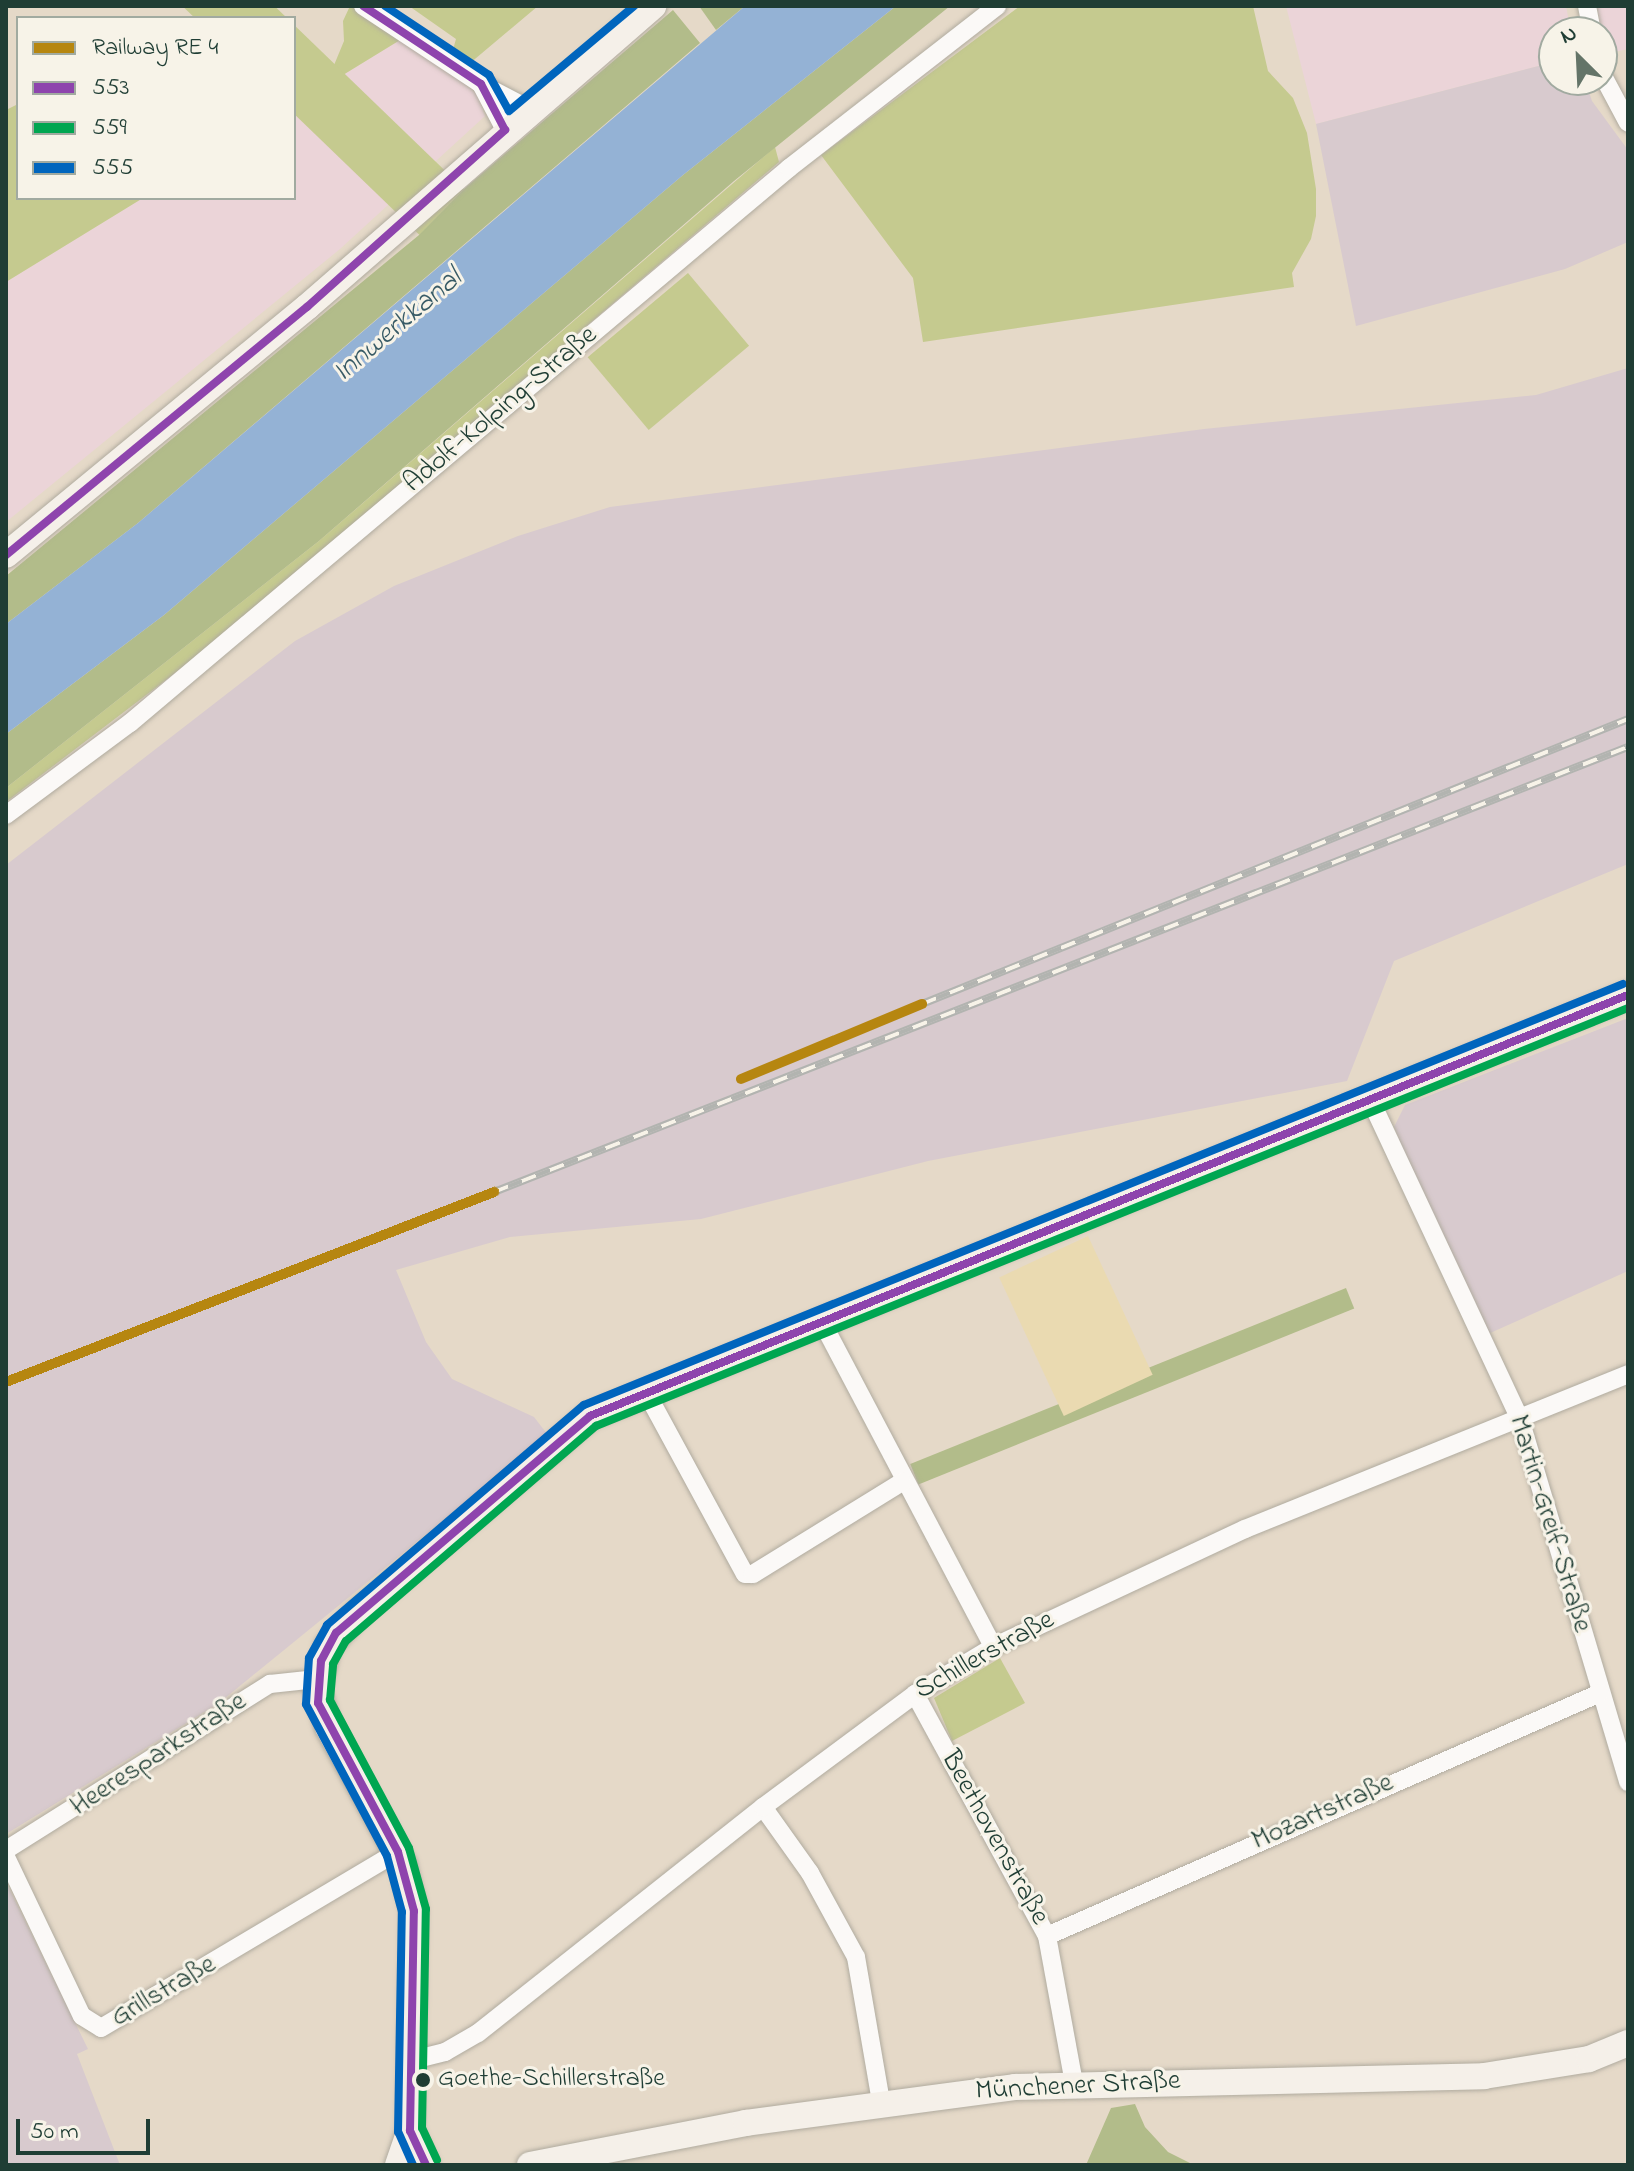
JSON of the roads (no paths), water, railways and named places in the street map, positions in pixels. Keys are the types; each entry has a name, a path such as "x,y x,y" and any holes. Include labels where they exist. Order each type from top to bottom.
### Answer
{"street":[{"path":"363,6 481,84 529,109"},
{"path":"6,555 307,307 529,109 653,6"},
{"name":"Adolf-Kolping-Straße","path":"6,815 130,723 789,168 997,6"},
{"path":"481,84 505,130"},
{"path":"1614,96 1628,123"},
{"path":"398,2165 410,2131 416,1934 398,1852 322,1714 317,1679 336,1633 573,1427 645,1390 822,1322 1628,995"},
{"name":"Martin-Greif-Straße","path":"1370,1099 1520,1419 1628,1782"},
{"path":"822,1322 902,1482 993,1647"},
{"name":"Schillerstraße","path":"413,2060 445,2052 478,2033 763,1807 915,1694 993,1647 1245,1529 1628,1374"},
{"path":"645,1390 745,1574 753,1574 902,1482"},
{"name":"Heeresparkstraße","path":"6,1850 270,1684 317,1679"},
{"name":"Mozartstraße","path":"1047,1936 1600,1693"},
{"name":"Beethovenstraße","path":"915,1694 1047,1936 1074,2083"},
{"path":"763,1807 810,1873 856,1957 881,2102"},
{"name":"Grillstraße","path":"6,1857 82,2016 101,2028 398,1852"},
{"name":"Münchener Straße","path":"530,2165 881,2102 1074,2083 1484,2076 1589,2059 1628,2043"},
{"path":"410,2131 426,2165"}],"water":[{"name":"Innwerkkanal","path":"745,6 896,6 683,175 164,615 6,734 6,624 138,523"}],"railway":[{"path":"922,1004 1628,719"},
{"path":"494,1192 1628,747"}],"place":[{"name":"Goethe-Schillerstraße","path":"423,2080"}]}
